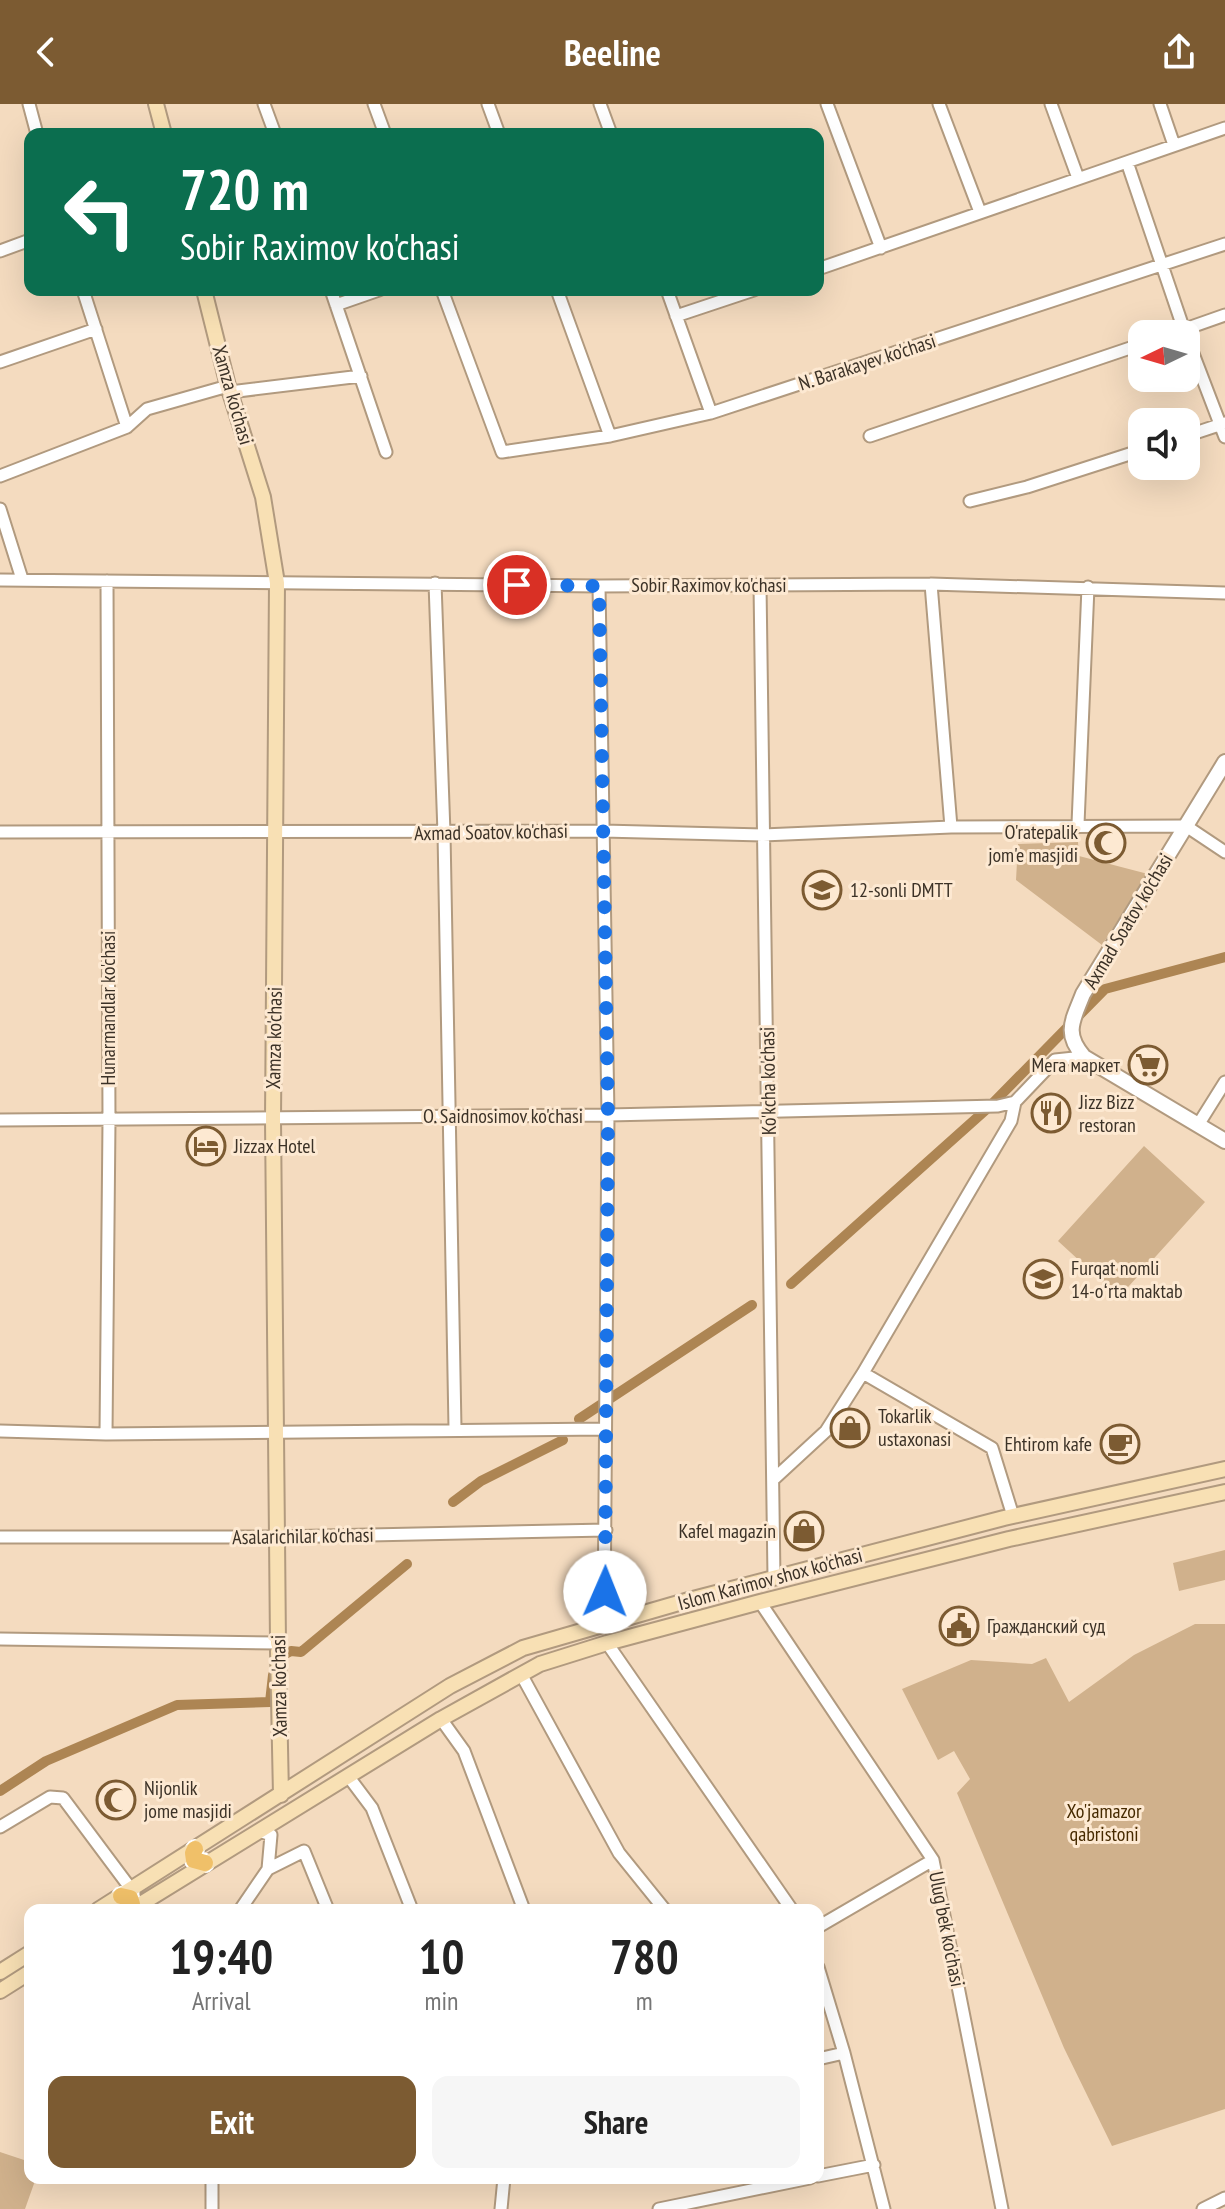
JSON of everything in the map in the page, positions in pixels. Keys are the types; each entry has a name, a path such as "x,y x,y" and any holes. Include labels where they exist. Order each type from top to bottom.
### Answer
{"main road":[{"path":"156,104 162,128"},
{"name":"Xamza ko'chasi","path":"206,296 229,389 263,497 277,583 273,1120 281,1795"},
{"name":"Islom Karimov shox ko'chasi","path":"131,1902 195,1849 450,1686 523,1648 604,1623 1008,1517 1225,1469"},
{"name":"Islom Karimov shox ko'chasi","path":"131,1902 205,1863 441,1719 551,1660 760,1602 1009,1539 1225,1492"},
{"path":"1092,1500 1087,1503 1085,1512 1091,1519 1097,1520"},
{"path":"1008,1517 1015,1525 1015,1532 1009,1539"},
{"path":"195,1849 194,1860 205,1863"},
{"path":"0,1972 24,1957"},
{"path":"0,1991 24,1976"}],"street":[{"path":"29,104 35,128"},
{"path":"264,104 273,128"},
{"path":"374,104 383,128"},
{"path":"488,104 497,128"},
{"path":"600,104 609,128"},
{"path":"827,104 881,248"},
{"path":"939,104 980,212"},
{"path":"1051,104 1078,178"},
{"path":"1160,104 1174,145"},
{"path":"824,267 1225,128"},
{"path":"1127,162 1181,320"},
{"path":"0,251 24,242"},
{"name":"N. Barakayev ko'chasi","path":"444,296 502,452 610,436 711,413 1225,244"},
{"path":"85,296 127,427"},
{"path":"333,296 386,452"},
{"path":"336,305 362,296"},
{"path":"559,296 610,436"},
{"path":"669,296 711,413"},
{"path":"676,316 736,296"},
{"path":"1200,324 1225,315"},
{"path":"0,362 96,329"},
{"path":"870,436 1128,349"},
{"path":"1200,369 1223,424 1225,437"},
{"path":"0,476 127,427 147,409 229,389 361,376"},
{"path":"1200,431 1223,424"},
{"path":"970,501 1027,487 1128,455"},
{"path":"0,509 22,579"},
{"name":"Sobir Raximov ko'chasi","path":"0,580 599,586 931,584 1225,593"},
{"name":"Hunarmandlar ko'chasi","path":"106,1434 109,1121 107,581"},
{"path":"435,583 444,833 455,1428"},
{"path":"931,584 951,827"},
{"name":"Ko'kcha ko'chasi","path":"760,585 775,1478 774,1578"},
{"path":"599,586 608,1115 604,1623"},
{"path":"1078,824 1088,587"},
{"name":"Axmad Soatov ko'chasi","path":"1084,1057 1072,1043 1072,1022 1083,994 1225,762"},
{"name":"Axmad Soatov ko'chasi","path":"0,832 603,831 763,835 1078,824 1186,826"},
{"path":"1186,826 1225,852"},
{"path":"775,1478 826,1431 1011,1121 1015,1102 1055,1060 1084,1057 1225,1141"},
{"path":"1198,1125 1225,1082"},
{"name":"O. Saidnosimov ko'chasi","path":"0,1120 608,1115 998,1106 1015,1102"},
{"path":"863,1373 992,1448 1008,1517"},
{"path":"0,1431 106,1434 455,1428 604,1429"},
{"name":"Asalarichilar ko'chasi","path":"0,1537 276,1537 606,1530"},
{"name":"Ulug'bek ko'chasi","path":"760,1602 933,1860 1002,2209"},
{"path":"0,1639 278,1651"},
{"path":"607,1643 788,1904"},
{"path":"521,1674 619,1853 660,1904"},
{"path":"441,1719 464,1751 522,1904"},
{"path":"348,1776 372,1808 410,1904"},
{"path":"0,1827 58,1795 67,1803 131,1902"},
{"path":"259,1831 271,1835 268,1869"},
{"path":"244,1904 268,1869 304,1851 326,1904"},
{"path":"824,1924 933,1860"},
{"path":"824,1987 884,2209"},
{"path":"824,2058 844,2053"},
{"path":"824,2175 874,2165"},
{"path":"212,2184 212,2209"},
{"path":"501,2209 503,2184"},
{"path":"659,2209 781,2184"},
{"path":"1203,2209 1225,2198"}],"green space":[{"path":"1078,842 1079,856 1148,874 1102,945 1016,880 1018,844"},
{"path":"1144,1146 1205,1202 1119,1297 1058,1241"},
{"path":"1225,1550 1225,1580 1179,1591 1173,1563"},
{"name":"Xo'jamazor qabristoni","path":"1195,1624 1225,1624 1225,2109 1112,2146 1064,2048 957,1793 970,1779 954,1751 938,1760 902,1689 971,1660 1032,1664 1046,1658 1069,1702 1134,1655"},
{"path":"0,2152 24,2160 24,2184 34,2184 25,2209 0,2209"}],"waterway":[{"path":"791,1284 989,1107 1105,989 1225,957"},
{"path":"579,1419 752,1305"},
{"path":"453,1502 481,1481 563,1440"},
{"path":"275,1659 291,1651 301,1652 407,1564"},
{"path":"0,1791 46,1761 177,1705 270,1702 273,1675"}],"place":[{"name":"O'ratepalik jom'e masjidi","path":"1106,843"},
{"name":"12-sonli DMTT","path":"822,890"},
{"name":"Мега маркет","path":"1148,1065"},
{"name":"Jizz Bizz restoran","path":"1051,1113"},
{"name":"Jizzax Hotel","path":"206,1146"},
{"name":"Furqat nomli 14-oʻrta maktab","path":"1043,1279"},
{"name":"Tokarlik ustaxonasi","path":"850,1428"},
{"name":"Ehtirom kafe","path":"1120,1444"},
{"name":"Kafel magazin","path":"804,1531"},
{"name":"Гражданский суд","path":"959,1626"},
{"name":"Nijonlik jome masjidi","path":"116,1800"}],"route":[{"path":"517,585 599,586 608,1115 605,1592"}]}
